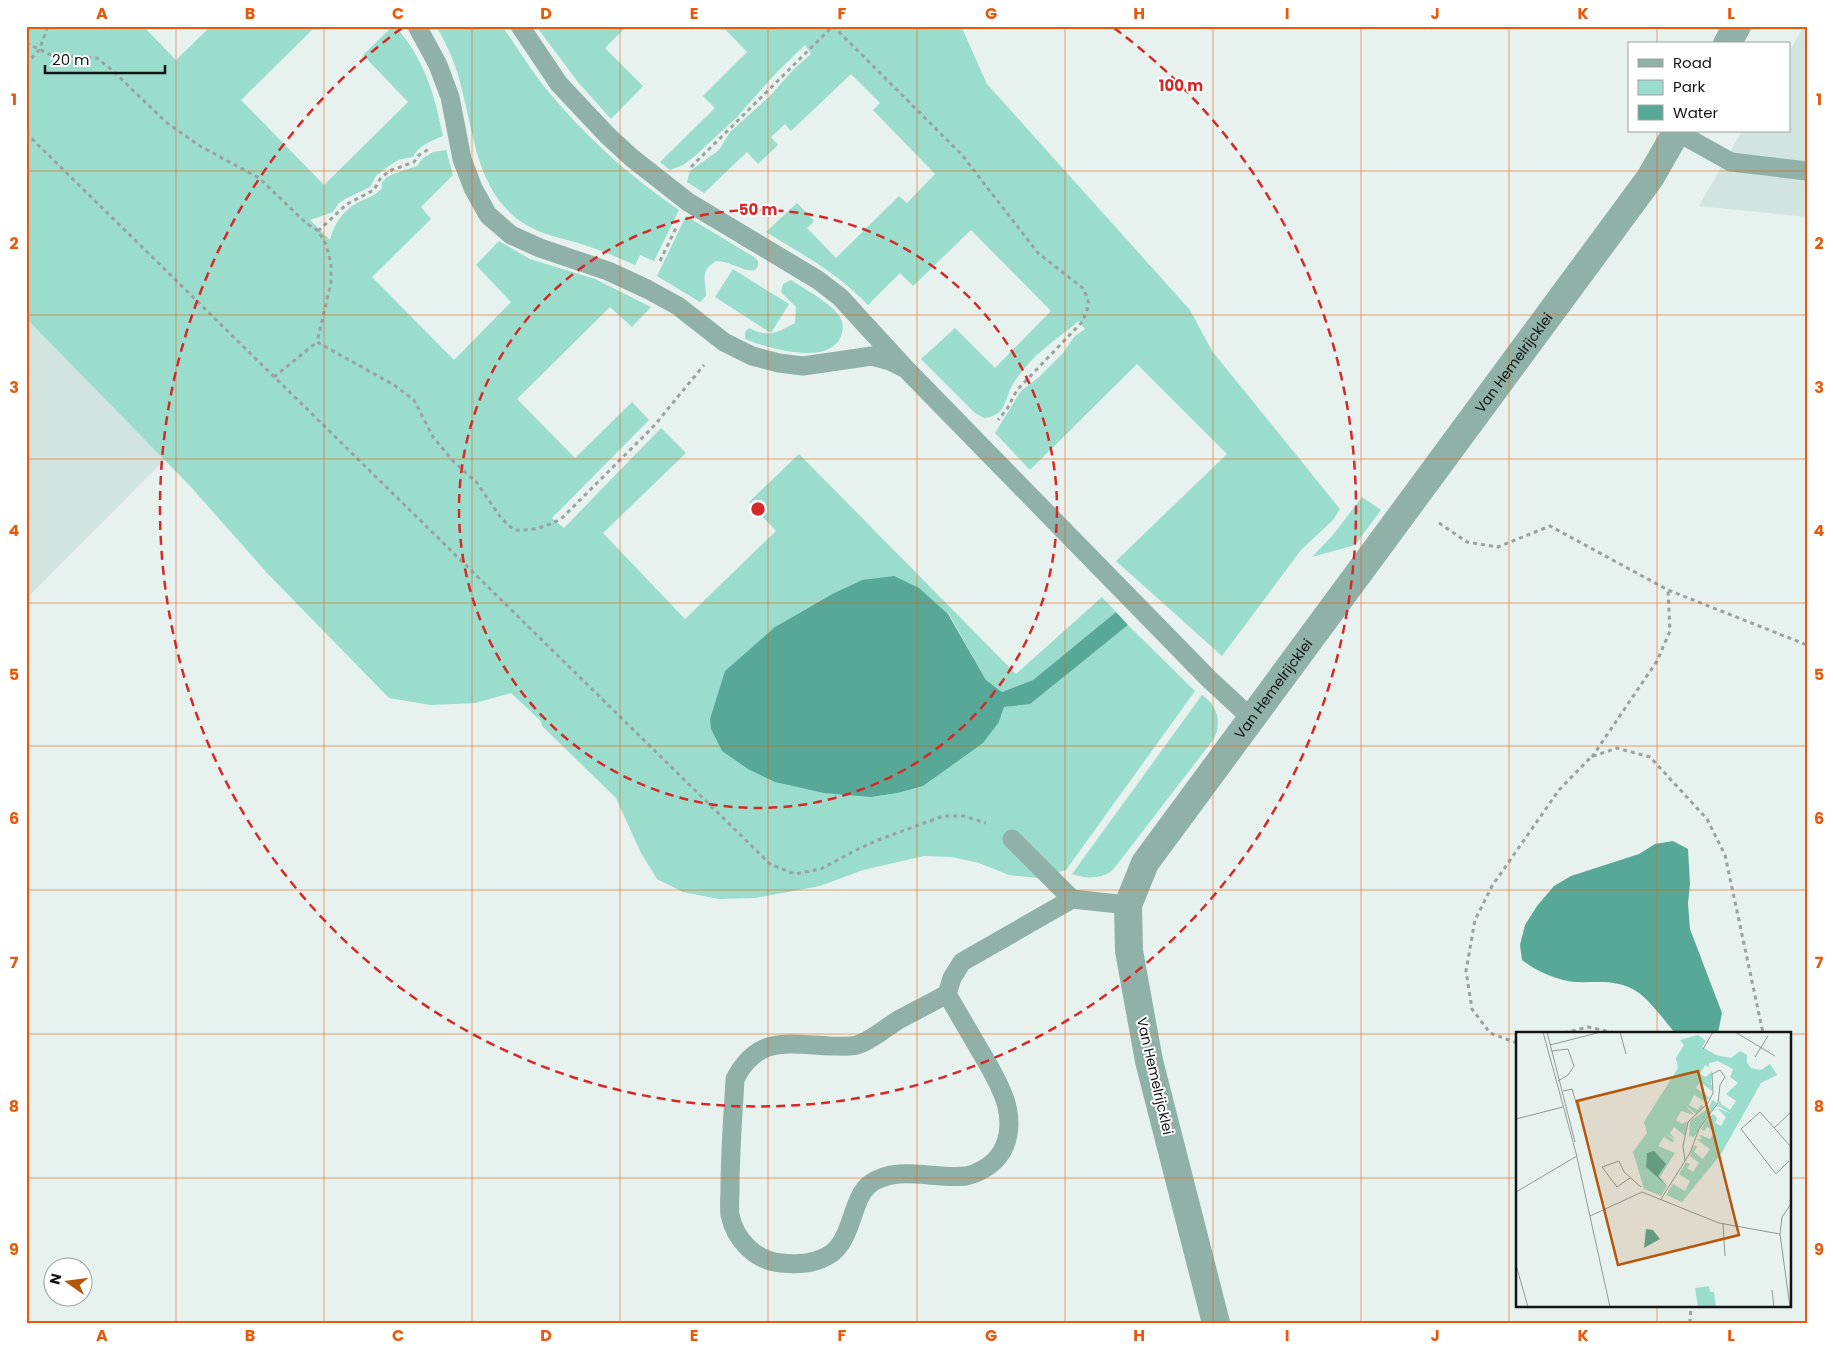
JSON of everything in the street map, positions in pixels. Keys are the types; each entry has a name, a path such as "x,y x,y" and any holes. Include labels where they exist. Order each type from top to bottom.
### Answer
{"street":[{"path":"1728,42 1737,26"},
{"name":"Van Hemelrijcklei","path":"1216,1323 1149,1062 1129,951 1128,905 1145,863 1650,178 1677,132"}],"lane":[{"path":"417,26 438,65 447,89 462,159 473,188 488,215 511,235 540,248 608,271 647,289 678,306 724,342 752,356 779,363 803,366 872,356 890,360 907,370"},
{"path":"520,26 559,84 608,136 669,188 688,202 818,280 840,297 907,370 1209,679 1252,718"},
{"path":"1677,132 1732,162 1807,171"},
{"path":"1012,839 1072,899"},
{"path":"947,994 998,1084 1007,1107 1010,1123 1002,1152 993,1163 980,1171 966,1176 892,1174 868,1185 859,1200 846,1235 833,1252 815,1262 799,1265 778,1263 760,1258 747,1247 737,1233 730,1214 730,1172 735,1079 742,1066 753,1054 768,1046 855,1046 947,994 952,978 962,962 1072,899 1128,905"}],"path":[{"path":"26,64 38,50 48,26"},
{"path":"669,188 833,26 962,155 1038,254 1084,289 1089,304 1083,321 1017,390 1007,409 978,441"},
{"path":"26,44 51,55 97,58 167,123 200,146 260,178 306,223 318,231 326,244 332,282 317,342 274,377"},
{"path":"26,133 770,864 794,874 821,869 870,843 943,816 964,816 983,821 998,828 1012,839"},
{"path":"318,231 348,204 374,190 380,179 389,171 414,162 426,150 445,144 457,137"},
{"path":"647,289 688,202"},
{"path":"317,342 394,385 414,400 433,437 454,462 477,483 501,518 514,530 529,531 544,527 561,519 653,427 724,342"},
{"path":"1409,503 1467,542 1498,547 1550,526 1668,590 1807,645"},
{"path":"1516,1043 1490,1033 1472,1009 1466,971 1476,920 1492,886 1558,790 1591,757 1657,661 1670,631 1668,590"},
{"path":"1591,757 1617,748 1650,757 1708,819 1725,855 1763,1032"},
{"path":"1568,1032 1588,1027 1610,1032"},
{"path":"1690,1323 1691,1306"}],"shaded area":[{"path":"1804,26 1807,26 1807,217 1699,206 1741,132 1790,132 1790,50"},
{"path":"26,290 183,441 26,599"}],"green space":[{"path":"26,26 143,26 176,60 211,26 316,26 241,100 324,185 408,102 363,55 395,26 414,51 421,64 432,91 443,136 422,146 413,157 398,160 386,168 376,176 370,187 339,203 333,212 310,220 330,240 334,228 344,213 353,205 377,193 382,188 382,182 387,177 417,166 422,159 433,152 446,150 453,175 421,207 431,219 372,277 454,360 511,302 476,265 499,241 530,259 595,279 651,307 632,327 610,307 517,399 575,458 632,402 649,420 552,518 564,528 661,428 686,453 603,533 685,619 776,531 749,502 799,454 1016,674 1102,597 1116,612 1033,680 1002,692 986,680 949,614 862,580 834,593 775,627 871,797 898,793 923,786 999,722 1004,707 1030,703 1128,625 1195,691 1066,870 1038,878 1009,875 979,863 952,857 924,856 863,870 820,886 755,898 719,899 683,892 657,879 641,853 616,798 511,693 475,703 431,705 389,698 268,574 190,486 26,318"},
{"path":"436,26 502,26 540,81 576,123 625,169 679,210 654,261 640,255 635,265 593,248 540,232 511,214 498,199 481,165 458,73"},
{"path":"536,26 627,26 605,48 643,86 611,119 578,82"},
{"path":"726,26 961,26 987,84 1190,310 1212,351 1340,509 1333,520 1301,550 1222,656 1116,561 1227,454 1137,364 1030,470 995,433 1021,391 1038,378 1063,353 1074,337 1085,329 1079,321 1043,349 1030,362 1013,383 999,413 984,418 975,413 921,359 955,328 995,368 1051,311 971,230 913,286 900,273 868,305 832,274 766,232 797,203 814,221 807,228 836,258 899,196 907,203 935,174 873,110 880,103 851,74 791,131 785,124 771,137 778,145 758,164 747,152 704,193 687,182 690,171 719,150 730,132 769,97 794,69 811,54 805,45 776,73 736,118 695,156 683,165 670,170 660,162 715,108 703,96 747,52 724,28"},
{"path":"686,216 754,257 758,261 758,266 755,270 751,270 716,261 705,272 706,296 700,302 657,276"},
{"path":"733,269 789,304 771,333 715,297"},
{"path":"791,280 833,309 842,322 841,336 834,345 824,351 811,353 782,350 745,339 745,332 749,328 762,333 772,333 795,323 796,307 781,292 783,284"},
{"path":"1362,497 1381,510 1355,545 1312,557 1333,535"},
{"path":"1202,695 1215,709 1217,715 1218,727 1213,740 1112,871 1102,876 1093,877 1072,874"}],"water":[{"path":"894,576 919,588 948,614 986,680 1002,692 1033,680 1116,612 1128,625 1030,704 1004,707 999,722 983,743 923,786 898,793 871,797 824,793 775,782 748,769 722,751 711,729 710,719 725,671 775,627 834,593 862,580"},
{"path":"1673,841 1688,849 1690,929 1722,1013 1718,1032 1674,1032 1648,1001 1631,988 1616,983 1562,980 1540,972 1522,960 1520,945 1525,925 1537,906 1554,886 1571,876 1639,854 1655,844"}]}
